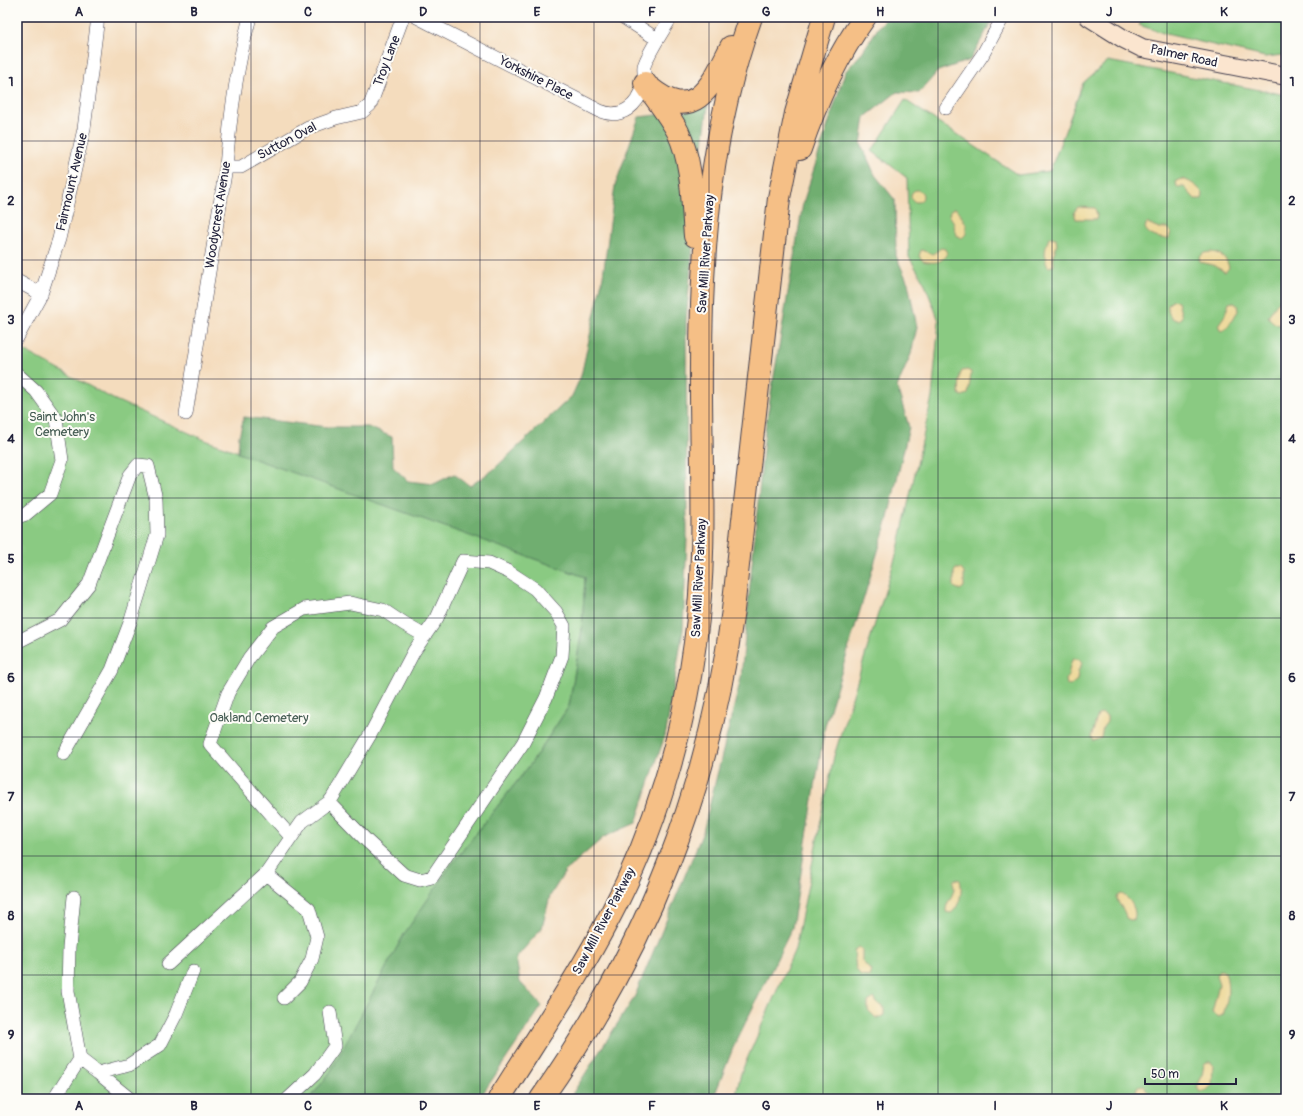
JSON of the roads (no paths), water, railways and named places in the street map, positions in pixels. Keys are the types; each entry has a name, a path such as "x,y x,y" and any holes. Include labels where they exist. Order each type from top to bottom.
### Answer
{"highway":[{"path":"645,83 659,95 675,102 688,101 699,97 712,83 746,17"},
{"name":"Saw Mill River Parkway","path":"499,1099 570,985 618,900 654,813 679,729 694,650 700,599 702,518 701,322 705,233 713,168 731,82 751,17"},
{"path":"541,1099 595,1015 636,939 654,900 686,820 710,737 727,652 733,610 776,220 794,120 824,17"},
{"path":"776,220 824,86 865,17"},
{"path":"645,83 673,124 687,157 701,322"}],"street":[{"name":"Fairmount Avenue","path":"17,338 41,294 59,239 84,128 98,17"},
{"name":"Woodycrest Avenue","path":"186,414 226,167 228,141 243,44 250,17"},
{"name":"Troy Lane","path":"370,105 404,17"},
{"name":"Yorkshire Place","path":"417,17 605,113 617,114 629,109 634,104 645,83"},
{"path":"623,17 657,39"},
{"path":"645,83 644,66 657,39 671,17"},
{"path":"946,108 983,54 1003,17"},
{"name":"Palmer Road","path":"1089,17 1124,39 1142,48 1286,76"},
{"name":"Sutton Oval","path":"226,167 241,167 308,128 336,118 362,112 370,105"},
{"path":"17,281 41,294"},
{"path":"17,374 36,391 56,419 62,460 50,494 26,514 17,517"},
{"path":"17,642 60,620 89,584 130,475 138,465 148,466 156,499 157,535 131,620 112,670 64,754"},
{"path":"168,964 266,874 302,822 329,802 370,735 414,651 437,618 463,561 489,564 509,572 535,589 556,612 564,626 562,656 546,698 523,743 432,877 420,880 404,875 367,841 329,802"},
{"path":"291,837 210,744 228,693 249,658 273,627 304,609 350,603 384,610 425,636"},
{"path":"266,874 309,909 317,937 312,959 300,982 284,998"},
{"path":"74,897 69,948 68,991 80,1059 130,1099"},
{"path":"98,1073 129,1065 160,1045 176,1014 193,971"},
{"path":"288,1099 315,1074 335,1046 330,1012"},
{"path":"54,1099 80,1059"}],"park label":[{"name":"Saint John's Cemetery","path":"62,424"},
{"name":"Oakland Cemetery","path":"259,718"}]}
